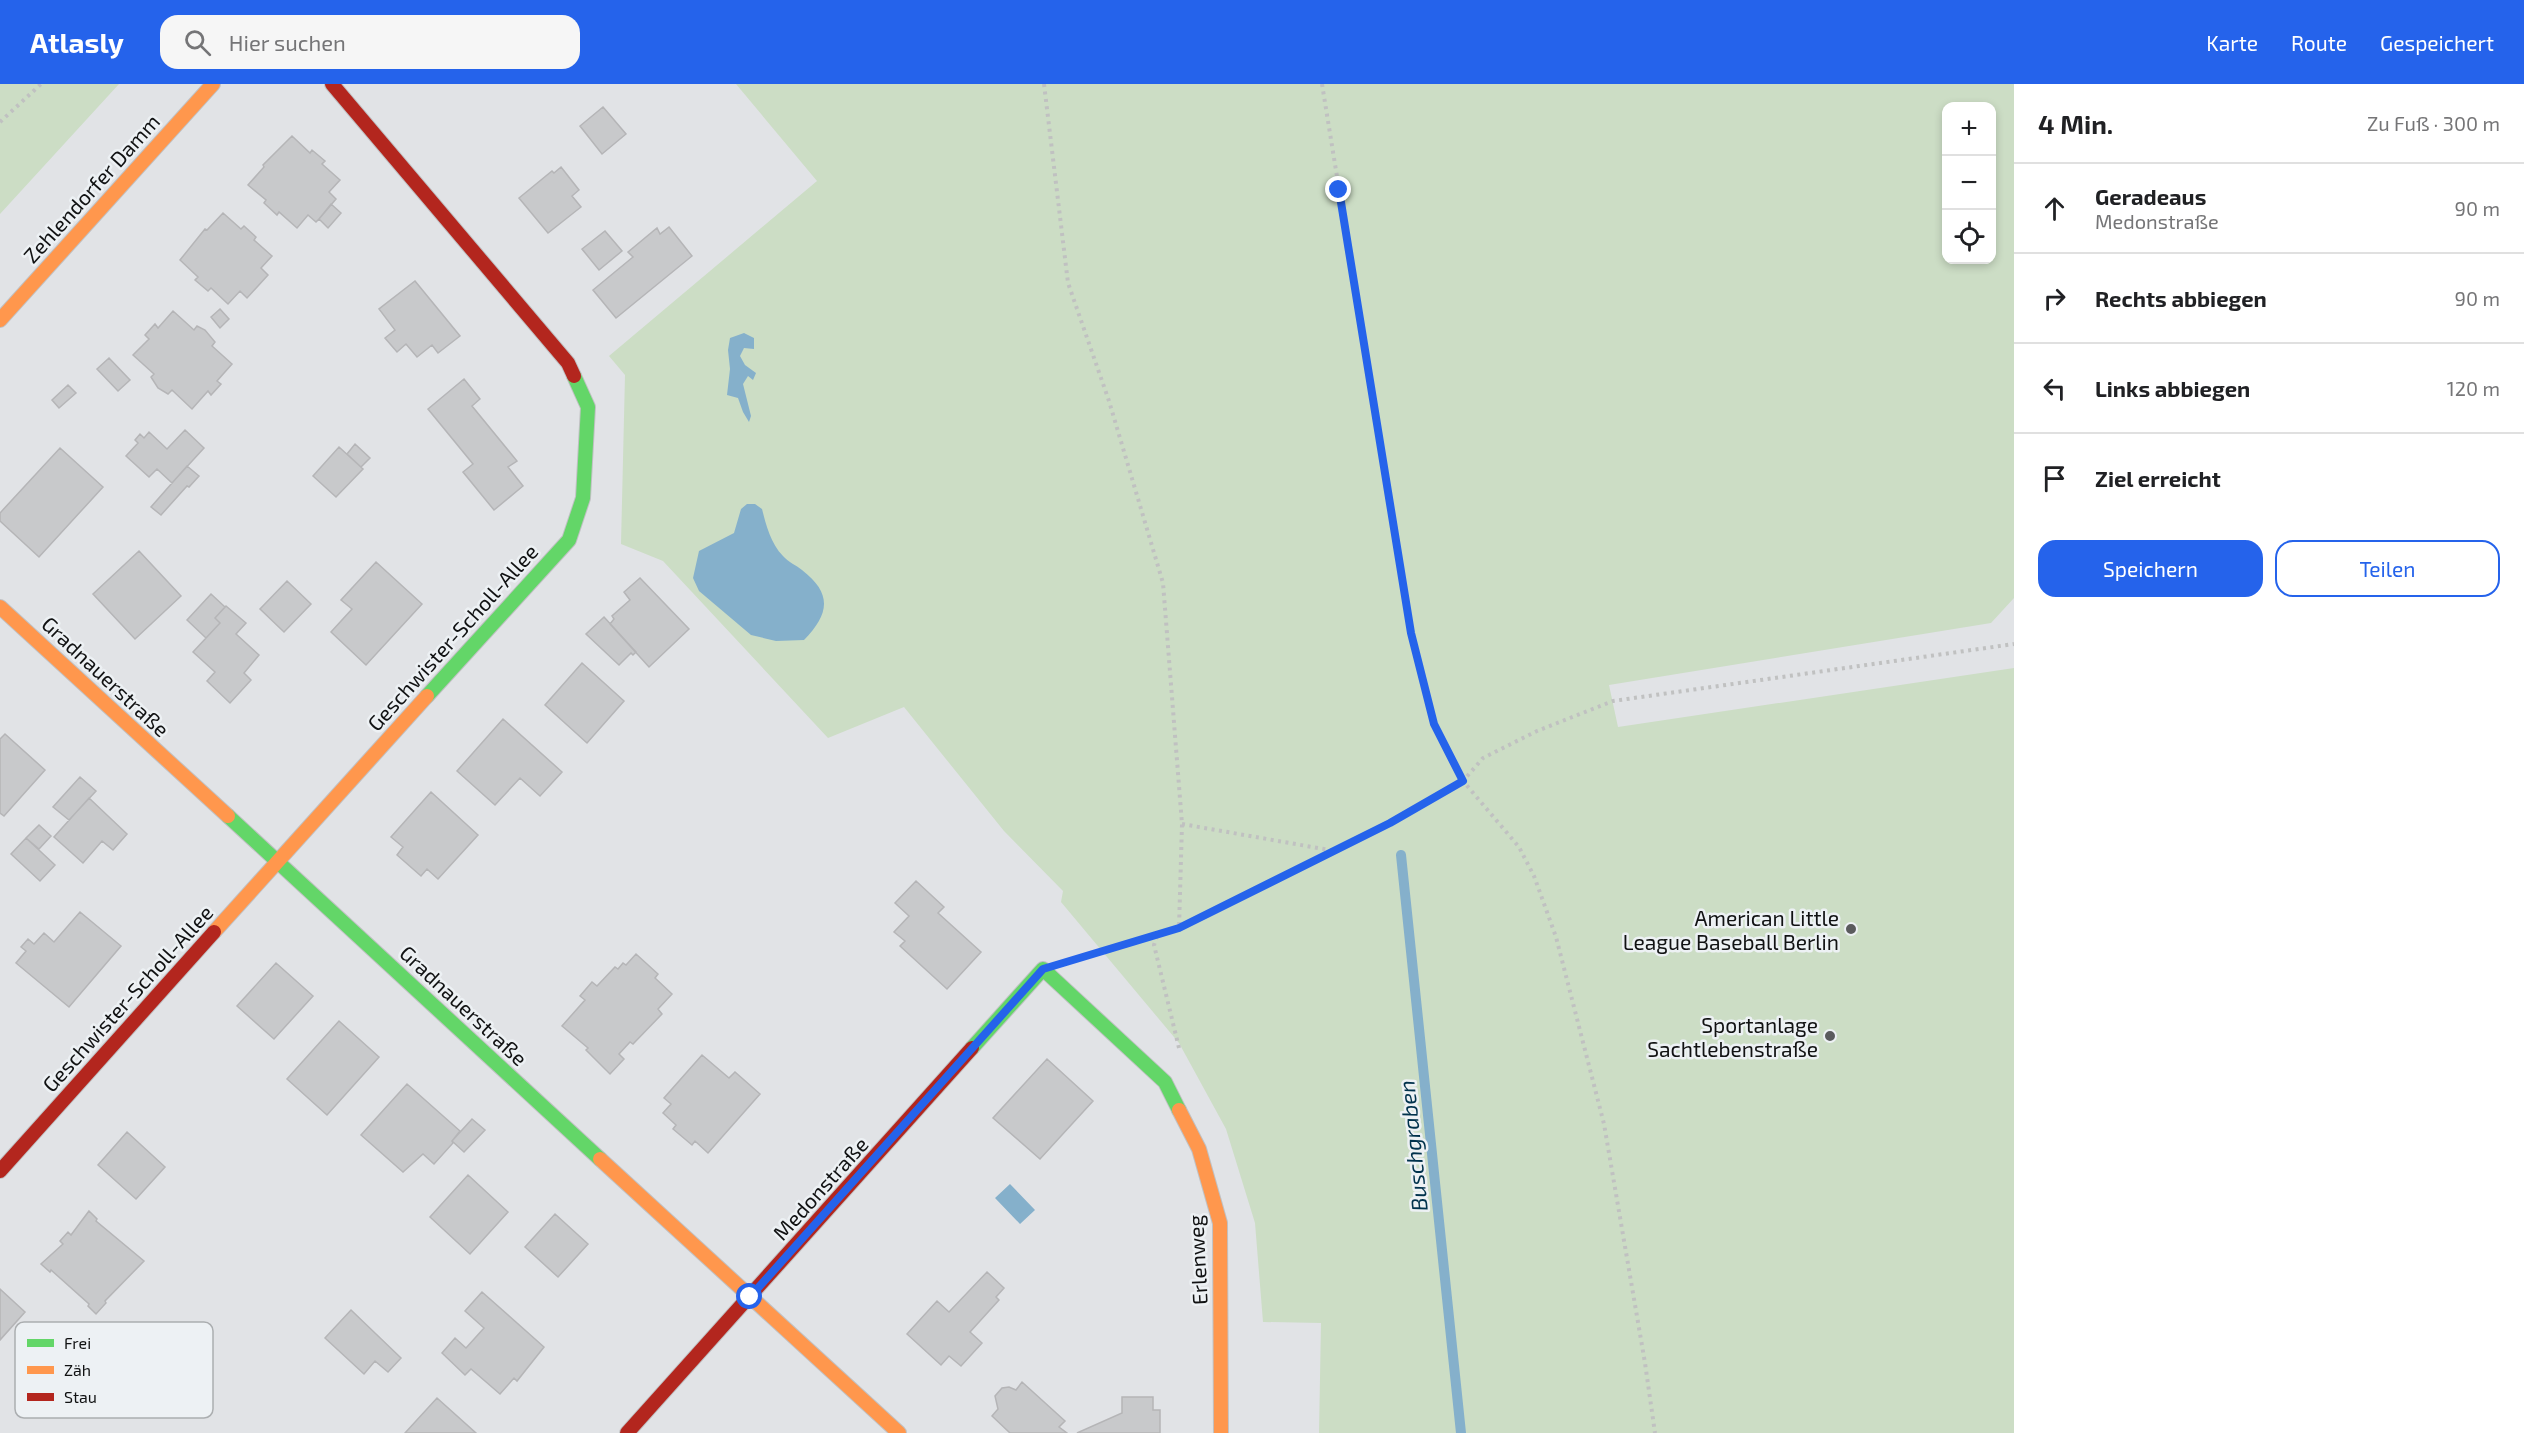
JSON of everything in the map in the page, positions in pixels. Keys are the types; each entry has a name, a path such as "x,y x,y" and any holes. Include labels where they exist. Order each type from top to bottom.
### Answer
{"street":[{"name":"Zehlendorfer Damm","path":"0,320 213,84"},
{"name":"Geschwister-Scholl-Allee","path":"0,1171 569,540 583,498 588,407 568,363 332,84"},
{"name":"Gradnauerstraße","path":"0,607 899,1433"},
{"name":"Medonstraße","path":"627,1433 1043,969"},
{"name":"Erlenweg","path":"1043,969 1165,1082 1199,1149 1220,1223 1221,1433"}],"path":[{"path":"0,122 41,84"},
{"path":"1044,84 1068,283 1109,401 1164,582 1182,824 1179,928"},
{"path":"1322,84 1411,633 1434,724 1463,781 1519,847 1534,876 1556,937 1604,1124 1646,1363 1655,1433"},
{"path":"1043,969 1179,928 1335,851 1463,781 1483,758 1537,731 1613,701 2014,644"},
{"path":"1182,824 1335,851"},
{"path":"1157,935 1154,945 1180,1052 1165,1082"}],"green space":[{"path":"0,84 119,84 0,214"},
{"path":"736,84 2014,84 2014,598 1991,623 1609,685 1618,727 2014,668 2014,1433 1319,1433 1321,1323 1263,1322 1255,1223 1226,1129 1179,1043 1061,902 1063,891 1004,831 904,707 828,738 663,561 621,544 625,375 609,356 817,181"}],"water":[{"path":"744,333 754,338 754,349 744,348 740,356 745,365 756,373 753,380 748,376 743,384 751,416 749,422 738,398 727,395 730,338"},
{"path":"747,504 755,504 762,509 775,546 787,560 812,579 823,596 823,613 804,640 776,641 751,635 699,591 693,578 699,551 734,533 741,509"},
{"path":"1010,1184 1035,1210 1020,1224 995,1198"}],"building":[{"path":"603,107 626,134 602,154 580,126"},
{"path":"292,136 310,153 312,150 325,161 322,164 340,180 329,192 336,199 319,219 316,222 308,215 297,228 279,212 277,215 264,203 266,200 248,185 264,167 263,165"},
{"path":"561,167 579,190 572,196 581,207 548,233 519,198 552,171 554,173"},
{"path":"331,204 341,213 328,228 319,219"},
{"path":"223,213 241,229 244,226 256,237 254,240 272,256 261,268 268,275 247,298 240,291 228,304 211,288 208,291 195,280 198,277 180,260 205,229 207,230"},
{"path":"669,227 692,256 616,318 593,290 633,257 628,252 657,228 660,234"},
{"path":"605,231 622,251 599,270 582,249"},
{"path":"415,281 460,336 438,353 432,345 417,357 406,344 397,352 385,338 395,330 379,309"},
{"path":"220,309 229,319 220,328 211,317"},
{"path":"173,311 194,330 197,326 205,330 215,342 212,346 232,364 217,381 221,384 211,395 208,391 192,409 172,390 168,394 158,388 151,377 154,374 133,355 149,339 145,335 155,324 158,328"},
{"path":"109,358 130,380 118,391 97,369"},
{"path":"464,379 480,399 472,406 517,461 508,467 523,486 494,510 463,472 473,464 428,409"},
{"path":"68,385 76,393 59,408 52,400"},
{"path":"185,430 204,448 172,483 157,469 149,477 126,456 138,443 135,440 140,434 144,438 149,432 167,449"},
{"path":"355,444 370,458 361,467 347,454"},
{"path":"339,447 363,469 336,497 313,476"},
{"path":"60,448 103,487 39,557 0,521 0,513"},
{"path":"187,466 199,476 161,515 151,507"},
{"path":"139,551 181,596 135,639 93,594"},
{"path":"376,562 422,604 366,665 331,632 352,609 341,600"},
{"path":"640,578 689,629 649,667 610,624 614,619 612,616 630,600 624,592"},
{"path":"287,581 311,604 284,632 260,609"},
{"path":"211,594 225,607 215,618 220,623 206,638 187,620"},
{"path":"226,606 246,623 236,634 259,655 244,673 251,680 230,703 207,681 215,672 193,652 220,623 215,618"},
{"path":"604,617 636,652 633,655 631,653 619,665 586,634"},
{"path":"582,663 624,701 587,743 545,705"},
{"path":"503,719 562,772 540,796 520,778 495,805 457,771"},
{"path":"5,734 45,770 4,816 0,813 0,739"},
{"path":"80,777 96,791 69,820 53,807"},
{"path":"431,792 478,835 438,879 427,869 421,876 397,855 403,847 391,837"},
{"path":"89,798 127,834 113,850 102,841 83,863 54,837"},
{"path":"39,825 51,836 39,849 26,838"},
{"path":"26,838 55,865 40,881 11,854"},
{"path":"916,881 944,907 938,913 981,952 947,989 900,946 905,941 894,932 909,916 895,903"},
{"path":"80,912 121,946 69,1007 16,963 26,951 21,947 28,939 34,944 44,933 54,942"},
{"path":"636,954 658,974 655,978 672,994 658,1009 662,1014 633,1044 630,1042 619,1054 624,1059 610,1074 586,1050 588,1048 562,1026 585,1000 580,996 592,982 597,986 615,967 618,969 623,963 626,965"},
{"path":"276,963 313,996 274,1039 237,1006"},
{"path":"339,1021 379,1057 327,1115 287,1079"},
{"path":"702,1055 729,1078 735,1072 760,1094 708,1153 695,1141 692,1145 673,1129 676,1125 663,1113 671,1104 664,1098"},
{"path":"1047,1059 1093,1101 1040,1159 993,1118"},
{"path":"407,1084 460,1131 452,1141 453,1143 434,1164 423,1154 403,1172 361,1135"},
{"path":"472,1119 485,1130 464,1152 452,1141"},
{"path":"127,1132 165,1167 136,1199 98,1165"},
{"path":"468,1175 508,1212 470,1254 430,1217"},
{"path":"89,1211 97,1219 96,1221 144,1261 105,1301 106,1303 96,1314 88,1306 89,1304 41,1264 63,1244 60,1241 68,1232 71,1235"},
{"path":"555,1214 588,1244 558,1277 525,1247"},
{"path":"987,1272 1004,1288 996,1297 999,1300 970,1332 982,1343 961,1366 949,1356 941,1365 907,1334 937,1301 949,1312"},
{"path":"0,1289 25,1312 0,1340"},
{"path":"482,1292 544,1347 517,1381 514,1378 500,1394 471,1369 465,1375 442,1353 455,1338 466,1348 484,1328 465,1311"},
{"path":"351,1310 401,1358 388,1372 375,1361 364,1374 325,1338"},
{"path":"1022,1382 1065,1421 1059,1427 1067,1433 1010,1433 992,1416 998,1409 995,1396 1002,1388 1009,1387 1016,1390"},
{"path":"1122,1397 1153,1397 1153,1410 1160,1410 1160,1433 1077,1433 1122,1413"},
{"path":"437,1398 476,1433 405,1433"}],"waterway":[{"name":"Buschgraben","path":"1401,855 1461,1433"}],"traffic: fast":[{"path":"427,696 569,540 583,498 588,407 574,376"},
{"path":"228,816 600,1159"},
{"path":"972,1048 1043,969 1165,1082 1179,1110"}],"traffic: slow":[{"path":"0,320 213,84"},
{"path":"0,607 228,816"},
{"path":"214,932 427,696"},
{"path":"1179,1110 1199,1149 1220,1223 1221,1433"},
{"path":"600,1159 899,1433"}],"traffic: jam":[{"path":"332,84 568,363 574,376"},
{"path":"0,1171 214,932"},
{"path":"627,1433 972,1048"}],"place":[{"name":"American Little League Baseball Berlin","path":"1851,929"},
{"name":"Sportanlage Sachtlebenstraße","path":"1830,1036"}],"route":[{"path":"750,1297 1043,969 1179,928 1390,823 1463,781 1434,724 1411,633 1339,190"}]}
